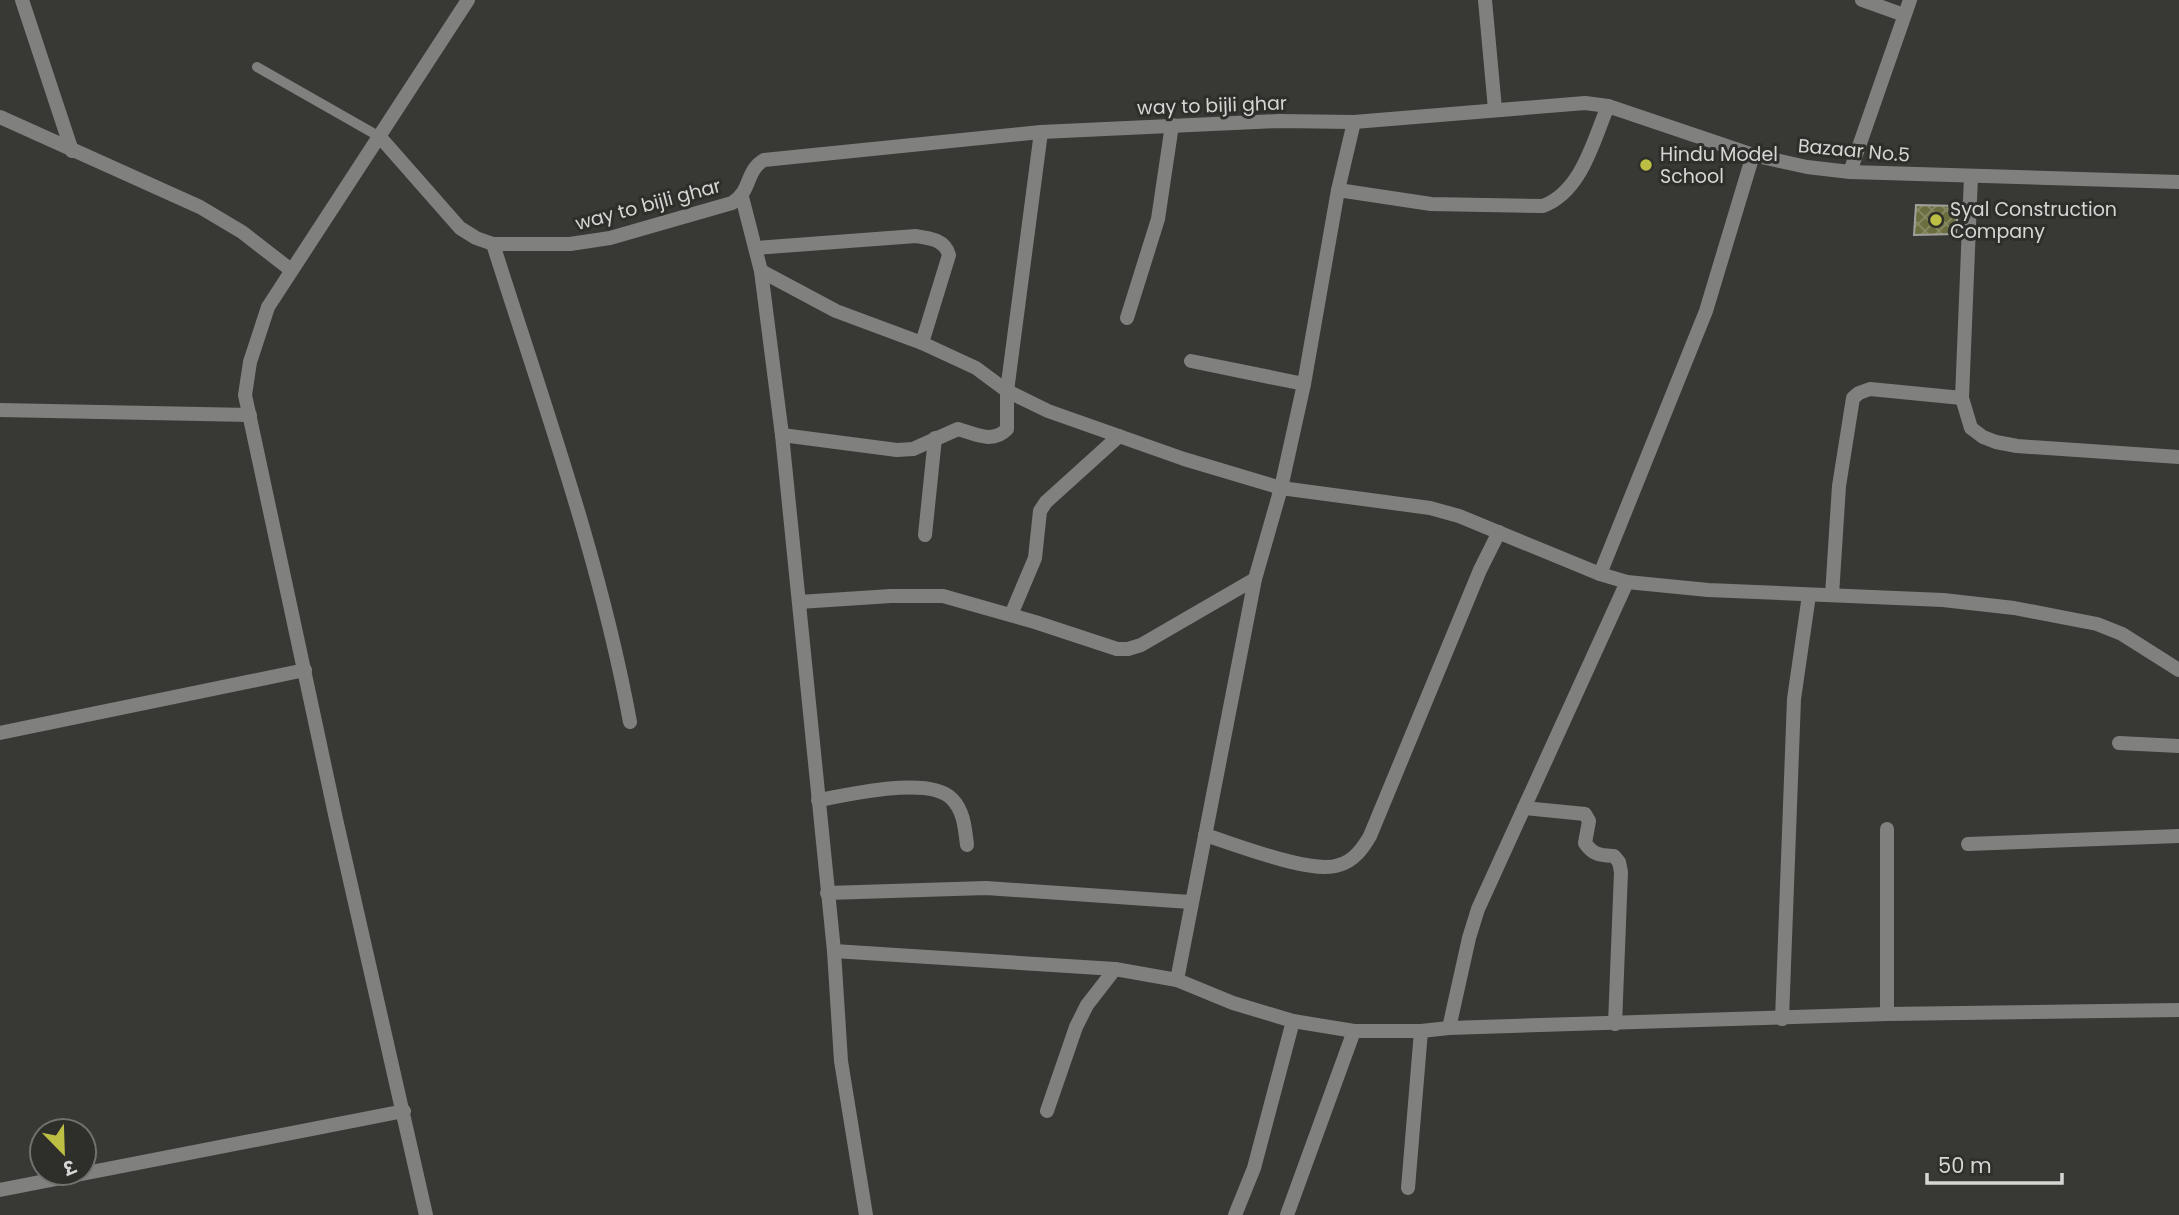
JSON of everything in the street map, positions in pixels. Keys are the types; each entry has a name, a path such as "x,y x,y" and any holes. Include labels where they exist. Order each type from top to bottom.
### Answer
{"street":[{"path":"22,0 72,151"},
{"path":"426,1215 246,395 250,362 268,307 468,0"},
{"path":"1485,0 1495,109"},
{"path":"1862,0 1904,15"},
{"path":"1850,172 1910,0"},
{"name":"Bazaar No.5","path":"1409,118 1585,103 1608,106 1753,155 1807,167 1850,172 2179,182"},
{"path":"1338,190 1431,204 1543,206 1555,201 1577,179 1608,106"},
{"path":"0,117 200,207 242,232 290,270"},
{"name":"way to bijli ghar","path":"380,136 460,228 476,238 493,244 570,244 610,238 732,203 741,197 756,165 764,160 1041,132 1409,118"},
{"path":"1177,980 1190,902 1255,579 1281,488 1304,384 1338,190 1354,122"},
{"path":"1127,318 1158,219 1172,125"},
{"path":"782,435 897,450 913,449 958,429 990,438 1001,436 1007,429 1007,391 1041,132"},
{"path":"1600,574 1706,312 1753,155"},
{"path":"1971,176 1962,398 1971,428 1983,437 2017,446 2179,457"},
{"path":"741,197 761,271 782,435 834,951 841,1061 866,1215"},
{"path":"756,248 916,236 940,242 947,247 949,255 922,343"},
{"path":"493,244 580,520 619,667 629,722"},
{"path":"761,271 836,312 922,343 976,368 1007,391 1048,411 1281,488 1430,508 1459,516 1600,574 1627,582 1809,595 1944,600 2014,608 2097,624 2123,634 2179,670"},
{"path":"1191,361 1304,384"},
{"path":"1832,595 1839,486 1853,398 1870,389 1962,398"},
{"path":"0,410 250,415"},
{"path":"1011,615 1037,549 1040,511 1046,502 1119,436"},
{"path":"925,535 935,438"},
{"path":"1205,835 1309,866 1338,866 1361,851 1370,836 1480,570 1499,532"},
{"path":"799,602 922,594 943,596 1117,649 1128,649 1141,645 1255,579"},
{"path":"1449,1028 1478,909 1627,582"},
{"path":"1782,1019 1794,699 1809,595"},
{"path":"0,733 305,670"},
{"path":"2119,743 2179,746"},
{"path":"818,800 906,787 944,793 953,799 960,810 965,824 967,845"},
{"path":"1524,808 1585,814 1589,821 1585,843 1590,851 1598,855 1614,856 1619,862 1621,872 1615,1024"},
{"path":"1887,829 1887,1014"},
{"path":"1968,844 2179,836"},
{"path":"827,893 986,888 1190,902"},
{"path":"834,951 1115,969 1177,980 1233,1003 1293,1021 1354,1031 1421,1031 1887,1014 2179,1010"},
{"path":"1047,1111 1076,1027 1087,1005 1115,969"},
{"path":"1235,1215 1255,1168 1293,1021"},
{"path":"1287,1215 1354,1031"},
{"path":"1408,1188 1421,1031"},
{"path":"0,1190 404,1111"}],"lane":[{"path":"257,67 380,136"}],"building":[{"name":"Syal Construction Company","path":"1916,205 1958,206 1956,234 1914,235"}],"place":[{"name":"Hindu Model School","path":"1646,165"},
{"name":"Syal Construction Company","path":"1936,220"}]}
